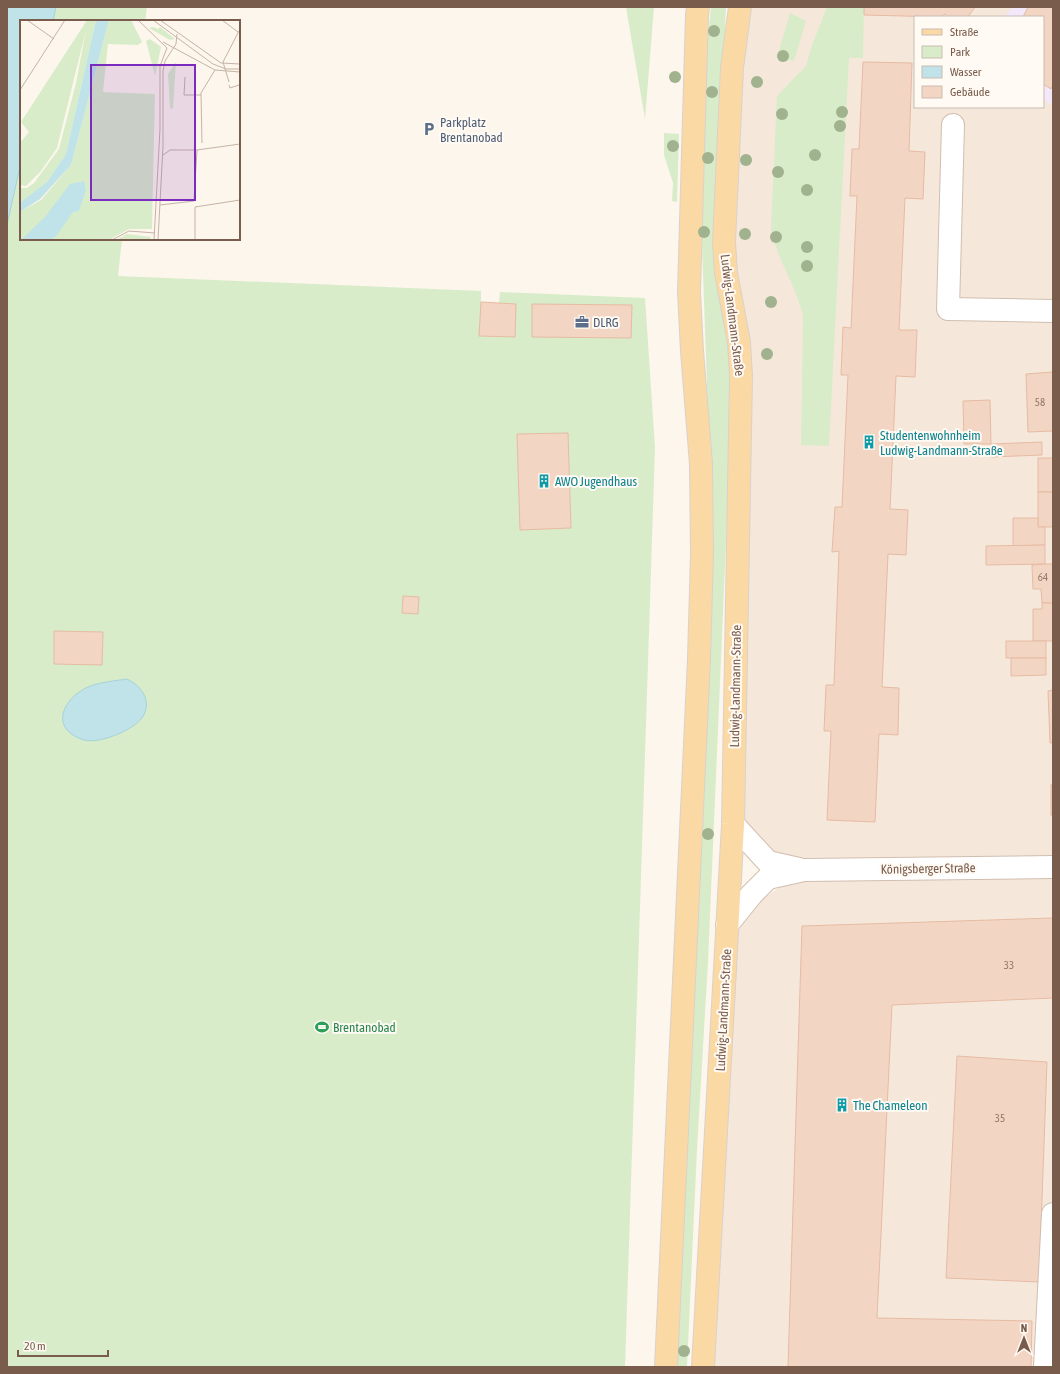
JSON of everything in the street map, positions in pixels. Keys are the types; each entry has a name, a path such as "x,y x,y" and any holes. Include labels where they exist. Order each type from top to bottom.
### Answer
{"main road":[{"path":"666,1367 702,553 701,464 689,292 698,7"},
{"name":"Ludwig-Landmann-Straße","path":"703,1367 732,824 742,376 739,342 726,273 724,242 732,68 740,7"}],"street":[{"path":"953,125 948,309 1053,311"},
{"name":"Königsberger Straße","path":"732,824 768,862 804,870"},
{"name":"Königsberger Straße","path":"727,925 752,894 768,878 804,870 1053,866"},
{"path":"1045,1367 1053,1214"}],"shaded area":[{"path":"740,7 1053,7 1053,1214 1045,1367 705,1367 727,925 803,870 768,862 733,824 733,306"},
{"path":"1012,7 1053,7 1053,105 1044,100 1044,16 1006,16"}],"green space":[{"path":"56,7 147,7 145,20 53,20"},
{"path":"626,7 654,7 645,119"},
{"path":"711,7 726,7 723,79 733,380 708,962 697,1149 687,1367 676,1367 713,554 702,246 707,43"},
{"path":"827,7 864,7 863,58 849,58 829,446 801,445 803,316 771,229 777,96 806,66 811,48"},
{"path":"790,13 806,21 794,61 777,57"},
{"path":"664,133 679,134 677,202 672,201 673,183 664,155"},
{"name":"Brentanobad","path":"20,166 20,240 122,240 118,276 481,291 481,302 499,303 500,292 645,298 655,448 625,1367 7,1367 7,225"}],"water":[{"path":"7,7 56,7 53,20 20,20 20,166 7,225"},
{"path":"127,679 141,690 146,700 145,712 137,723 123,732 106,738 90,741 73,735 66,729 63,722 63,714 71,699 79,692 97,684"}],"building":[{"path":"864,7 975,7 969,16 947,16 945,14 943,16 864,15"},
{"path":"1028,7 1053,7 1053,85 1051,89 1044,85 1044,16 1024,16"},
{"name":"Studentenwohnheim Ludwig-Landmann-Straße","path":"863,62 912,63 909,151 925,152 923,199 905,198 899,330 917,330 915,377 896,376 890,509 908,510 906,555 888,554 882,687 899,688 898,735 879,734 875,822 827,820 831,731 824,731 826,685 834,685 839,551 832,552 835,507 842,507 848,375 841,375 843,327 851,328 857,196 850,196 852,149 859,149"},
{"path":"481,302 516,304 515,337 479,336"},
{"path":"532,304 632,305 631,338 532,337"},
{"path":"1053,372 1053,431 1028,432 1026,374"},
{"path":"990,400 991,444 964,444 963,401"},
{"name":"AWO Jugendhaus","path":"568,433 571,528 520,530 517,434"},
{"path":"1042,442 1042,455 991,457 991,444"},
{"path":"1038,458 1053,458 1053,492 1038,492"},
{"path":"1038,492 1053,492 1053,527 1038,527"},
{"path":"1013,518 1038,518 1038,527 1045,527 1045,545 1013,546"},
{"path":"1045,545 1045,564 986,565 986,546"},
{"path":"1053,564 1053,603 1042,603 1041,589 1033,589 1032,565"},
{"path":"403,596 419,597 418,614 402,613"},
{"path":"1042,603 1053,603 1053,641 1033,641 1033,609 1042,609"},
{"path":"54,631 103,632 102,665 54,664"},
{"path":"1006,641 1046,641 1046,658 1006,658"},
{"path":"1011,658 1046,658 1046,675 1011,676"},
{"path":"1053,690 1053,743 1050,743 1048,691"},
{"path":"1051,785 1053,785 1053,815 1051,815"},
{"name":"The Chameleon","path":"1053,918 1053,998 892,1005 877,1318 1032,1321 1031,1367 788,1367 802,926"},
{"name":"The Chameleon","path":"957,1056 1047,1062 1039,1282 946,1278"}],"place":[{"name":"Parkplatz Brentanobad","path":"429,129"},
{"name":"DLRG","path":"582,322"},
{"name":"Studentenwohnheim Ludwig-Landmann-Straße","path":"869,442"},
{"name":"AWO Jugendhaus","path":"544,481"},
{"name":"Brentanobad","path":"322,1027"},
{"name":"The Chameleon","path":"842,1105"}]}
